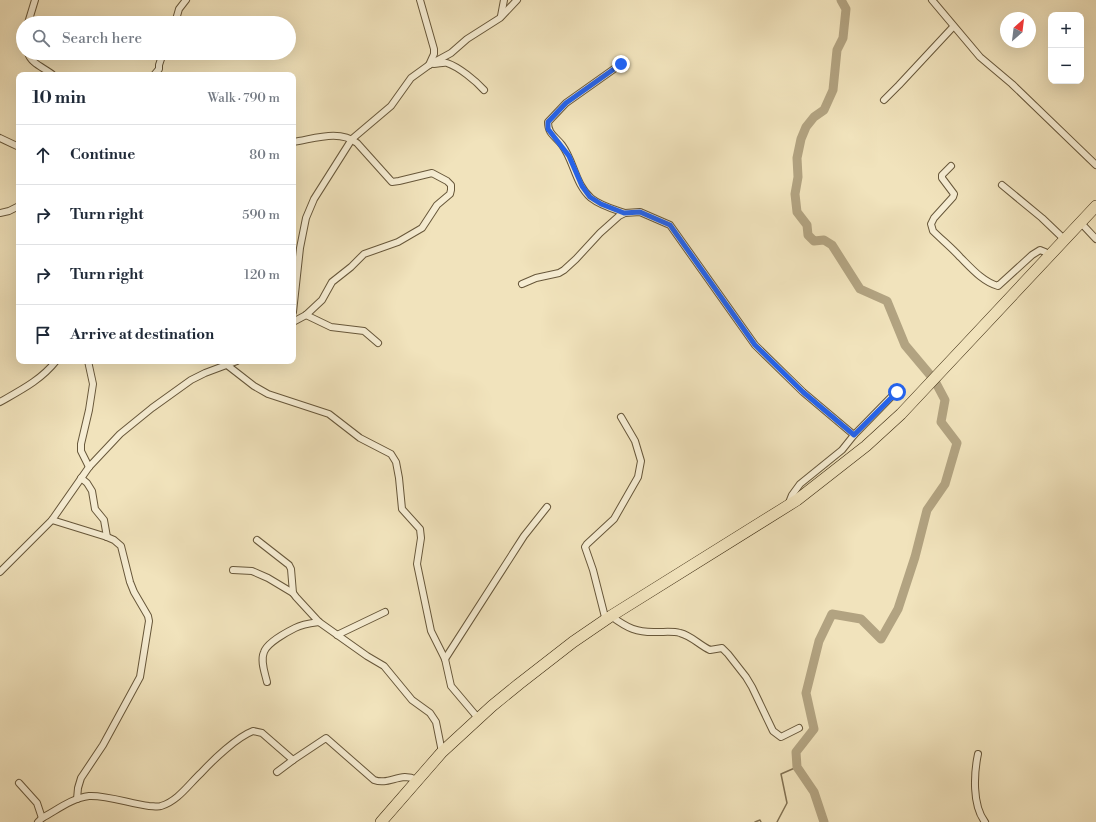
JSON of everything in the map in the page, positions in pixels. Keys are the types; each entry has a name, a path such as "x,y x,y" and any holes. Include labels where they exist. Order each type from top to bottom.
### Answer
{"highway":[{"path":"381,822 442,752 478,718 573,642 608,618 788,505 840,467 892,423 1096,206"}],"street":[{"path":"30,16 35,0"},
{"path":"176,16 179,9 186,0"},
{"path":"420,0 434,49 434,54 429,65"},
{"path":"500,18 504,0"},
{"path":"296,285 300,248 306,218 314,199 352,139 391,106 411,78 429,65 451,53 467,39 500,18 518,0"},
{"path":"934,1 980,58 1012,84 1096,165"},
{"path":"884,100 954,27"},
{"path":"33,60 49,72"},
{"path":"156,72 159,69 161,60"},
{"path":"429,65 446,62 463,72 484,90"},
{"path":"621,64 566,103 548,122 548,129 569,156 582,186 590,197 601,204 624,213 640,212 670,225 755,345 803,392 854,435"},
{"path":"296,142 329,136 352,139 358,143 392,182 432,173 447,181 451,185 450,194 437,205 422,228 398,242 364,254 351,267 332,282 322,300 306,315 296,320"},
{"path":"0,138 16,146"},
{"path":"951,166 942,175 942,178 954,194 934,218 932,224 933,231 967,265 981,277 998,286 1032,255 1040,250 1049,256"},
{"path":"1002,185 1042,218 1065,240"},
{"path":"0,213 9,212 16,208"},
{"path":"522,284 536,278 559,273 564,270 600,233 624,213"},
{"path":"1081,223 1096,239"},
{"path":"306,315 331,327 364,331 378,343"},
{"path":"0,402 37,380 54,364"},
{"path":"89,364 93,384 81,444 81,451 89,467"},
{"path":"0,572 52,520 89,467 120,434 152,408 191,380 227,365 254,386 268,394 328,414 360,438 391,454 396,462 400,478 402,508 420,529 421,538 417,564 418,576 432,631 445,659 451,686 478,718"},
{"path":"788,505 792,495 800,484 842,450 854,435 897,392"},
{"path":"621,417 635,441 641,461 638,477 614,520 585,547 608,618 636,631 650,633 676,632 695,639 710,650 722,648 752,687 773,731 781,737 799,728"},
{"path":"81,478 87,483 92,491 95,508 104,520 107,537"},
{"path":"445,659 524,536 547,508"},
{"path":"52,520 107,537 114,540 121,546 130,582 148,616 149,621 140,677 103,745 82,778 78,788 77,798"},
{"path":"257,540 289,565 291,569 293,593"},
{"path":"233,570 252,571 268,578 293,593 320,622 367,656 384,666 412,700 430,713 436,722 442,752"},
{"path":"337,635 385,612"},
{"path":"268,682 263,666 263,656 264,651 270,644 296,627 320,622"},
{"path":"18,783 37,803 40,820 77,798 89,796 140,805 162,806 186,789 200,773 236,741 253,731 262,733 293,760"},
{"path":"277,772 326,738 374,780 385,782 405,777 417,780"},
{"path":"978,754 975,770 975,792 982,818 985,822"}],"waterway":[{"path":"841,0 846,9 843,38 837,50 833,90 824,110 814,117 806,127 801,139 797,158 798,177 795,194 797,212 807,225 808,235 814,241 824,240 832,245 860,289 887,301 905,345 931,376"},
{"path":"824,822 814,792 797,767 796,752 814,729 806,693 819,641 832,614 861,619 881,639 898,609 915,557 927,510 945,484 957,443 941,422 945,400 936,383"},
{"path":"777,822 787,803 781,774 797,767"},
{"path":"755,822 760,820 761,822"}],"route":[{"path":"621,64 566,103 548,122 548,129 561,143 569,156 582,186 590,197 601,204 624,213 640,212 670,225 755,345 803,392 854,435 897,392"}]}
